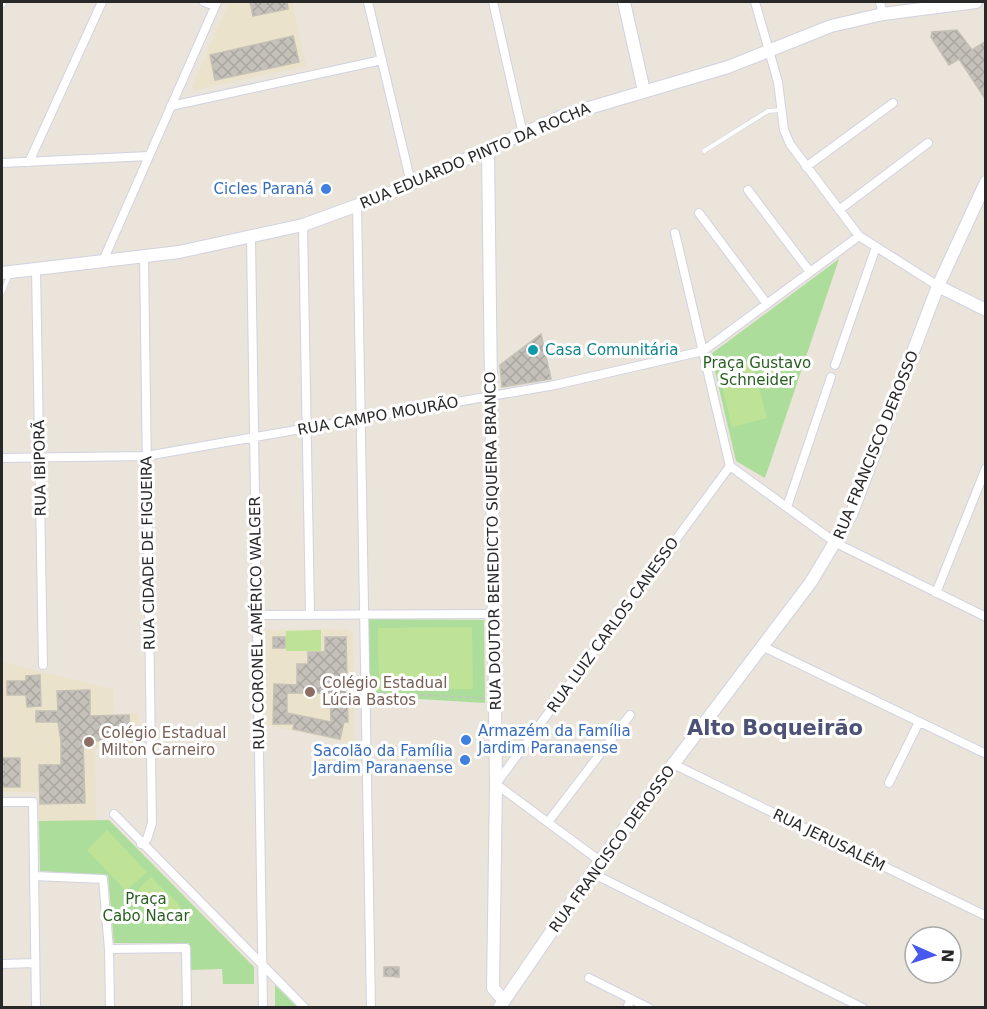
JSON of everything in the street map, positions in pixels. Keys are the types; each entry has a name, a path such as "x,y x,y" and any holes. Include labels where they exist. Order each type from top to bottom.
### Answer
{"street":[{"path":"29,162 102,2"},
{"path":"102,263 216,4 204,2"},
{"path":"368,2 411,183"},
{"path":"493,2 523,134"},
{"path":"624,2 644,91"},
{"path":"755,2 778,82 786,137 806,166 859,236 938,286 986,310"},
{"name":"RUA EDUARDO PINTO DA ROCHA","path":"6,273 144,258 251,239 303,225 357,206 579,110 728,67 882,8 976,2"},
{"path":"171,106 382,60"},
{"path":"806,166 893,103"},
{"path":"839,210 928,143"},
{"name":"RUA DOUTOR BENEDICTO SIQUEIRA BRANCO","path":"488,150 496,784 494,988 502,1005"},
{"path":"2,163 149,156"},
{"name":"RUA FRANCISCO DEROSSO","path":"502,1005 600,861 762,646 836,543 851,515 938,286 986,182"},
{"path":"748,190 810,272"},
{"path":"357,206 370,1008"},
{"path":"699,213 766,304"},
{"path":"303,225 310,614"},
{"path":"675,233 730,466 836,543 986,617"},
{"name":"RUA CAMPO MOURÃO","path":"2,458 146,456 555,385 703,351 859,236"},
{"name":"RUA CORONEL AMÉRICO WALGER","path":"251,239 263,1008"},
{"path":"835,365 876,247"},
{"name":"RUA CIDADE DE FIGUEIRA","path":"141,844 147,839 152,823 144,258"},
{"name":"RUA IBIPORÃ","path":"36,270 43,665"},
{"path":"787,507 831,377"},
{"name":"RUA LUIZ CARLOS CANESSO","path":"496,784 730,466"},
{"path":"936,593 986,468"},
{"path":"257,615 364,612 494,614"},
{"path":"762,646 986,754"},
{"path":"548,822 630,715"},
{"path":"889,783 919,722"},
{"name":"RUA JERUSALÉM","path":"673,764 986,916"},
{"path":"496,784 600,861"},
{"path":"2,802 33,802 36,1008"},
{"path":"114,814 141,844 305,1008"},
{"path":"592,873 863,1008"},
{"path":"34,876 103,879 109,949 110,1008"},
{"path":"109,949 186,948 187,1008"},
{"path":"2,964 35,963"},
{"path":"589,978 649,1008"},
{"path":"627,1008 631,999"}],"lane":[{"path":"704,151 768,111 781,110"},
{"path":"2,293 6,273"}],"path":[{"path":"365,692 495,699"}],"shaded area":[{"path":"229,2 292,2 306,66 195,90 192,87"},
{"name":"Colégio Estadual Lúcia Bastos","path":"348,629 353,633 354,744 267,725 266,630"},
{"name":"Colégio Estadual Milton Carneiro","path":"2,662 113,689 114,714 139,713 140,747 95,748 96,821 39,821 39,792 2,792"}],"green space":[{"name":"Praça Gustavo Schneider","path":"839,259 765,478 736,461 711,354"},
{"path":"773,356 780,386 765,390 757,360"},
{"path":"752,361 767,418 732,427 718,369"},
{"path":"368,619 484,620 485,703 369,696"},
{"path":"472,627 473,689 379,690 378,628"},
{"path":"321,630 321,651 286,651 286,631"},
{"name":"Praça Cabo Nacar","path":"109,820 254,967 254,984 223,984 222,969 190,970 189,943 114,943 108,875 40,871 39,821"},
{"path":"107,830 147,872 126,891 87,850"},
{"path":"151,877 181,907 161,927 131,896"},
{"path":"275,985 297,1007 275,1007"}],"building":[{"path":"250,2 287,2 288,9 253,16"},
{"path":"957,30 972,50 986,41 986,100 959,59 949,65 931,37 932,32"},
{"path":"293,36 299,62 215,80 210,55"},
{"name":"Casa Comunitária","path":"541,334 551,379 502,387 500,365"},
{"path":"273,637 285,637 285,648 273,648"},
{"path":"325,637 346,637 348,722 344,722 340,739 293,729 294,724 273,724 274,684 297,685 297,664 308,664 308,652 325,652","holes":["287,693 330,693 331,722 287,713"]},
{"path":"40,675 41,706 27,707 26,695 7,695 7,681 26,681 26,676"},
{"path":"90,690 90,716 129,715 130,740 83,741 85,803 40,804 39,765 61,765 61,741 58,722 36,722 36,711 58,711 57,691"},
{"path":"2,758 20,758 20,787 2,787"},
{"path":"384,967 399,967 399,977 384,976"}],"place":[{"name":"Cicles Paraná","path":"326,189"},
{"name":"Casa Comunitária","path":"533,350"},
{"name":"Colégio Estadual Lúcia Bastos","path":"310,692"},
{"name":"Armazém da Família Jardim Paranaense","path":"466,740"},
{"name":"Colégio Estadual Milton Carneiro","path":"89,742"},
{"name":"Sacolão da Família Jardim Paranaense","path":"465,760"}],"district":[{"name":"Alto Boqueirão","path":"775,728"}]}
